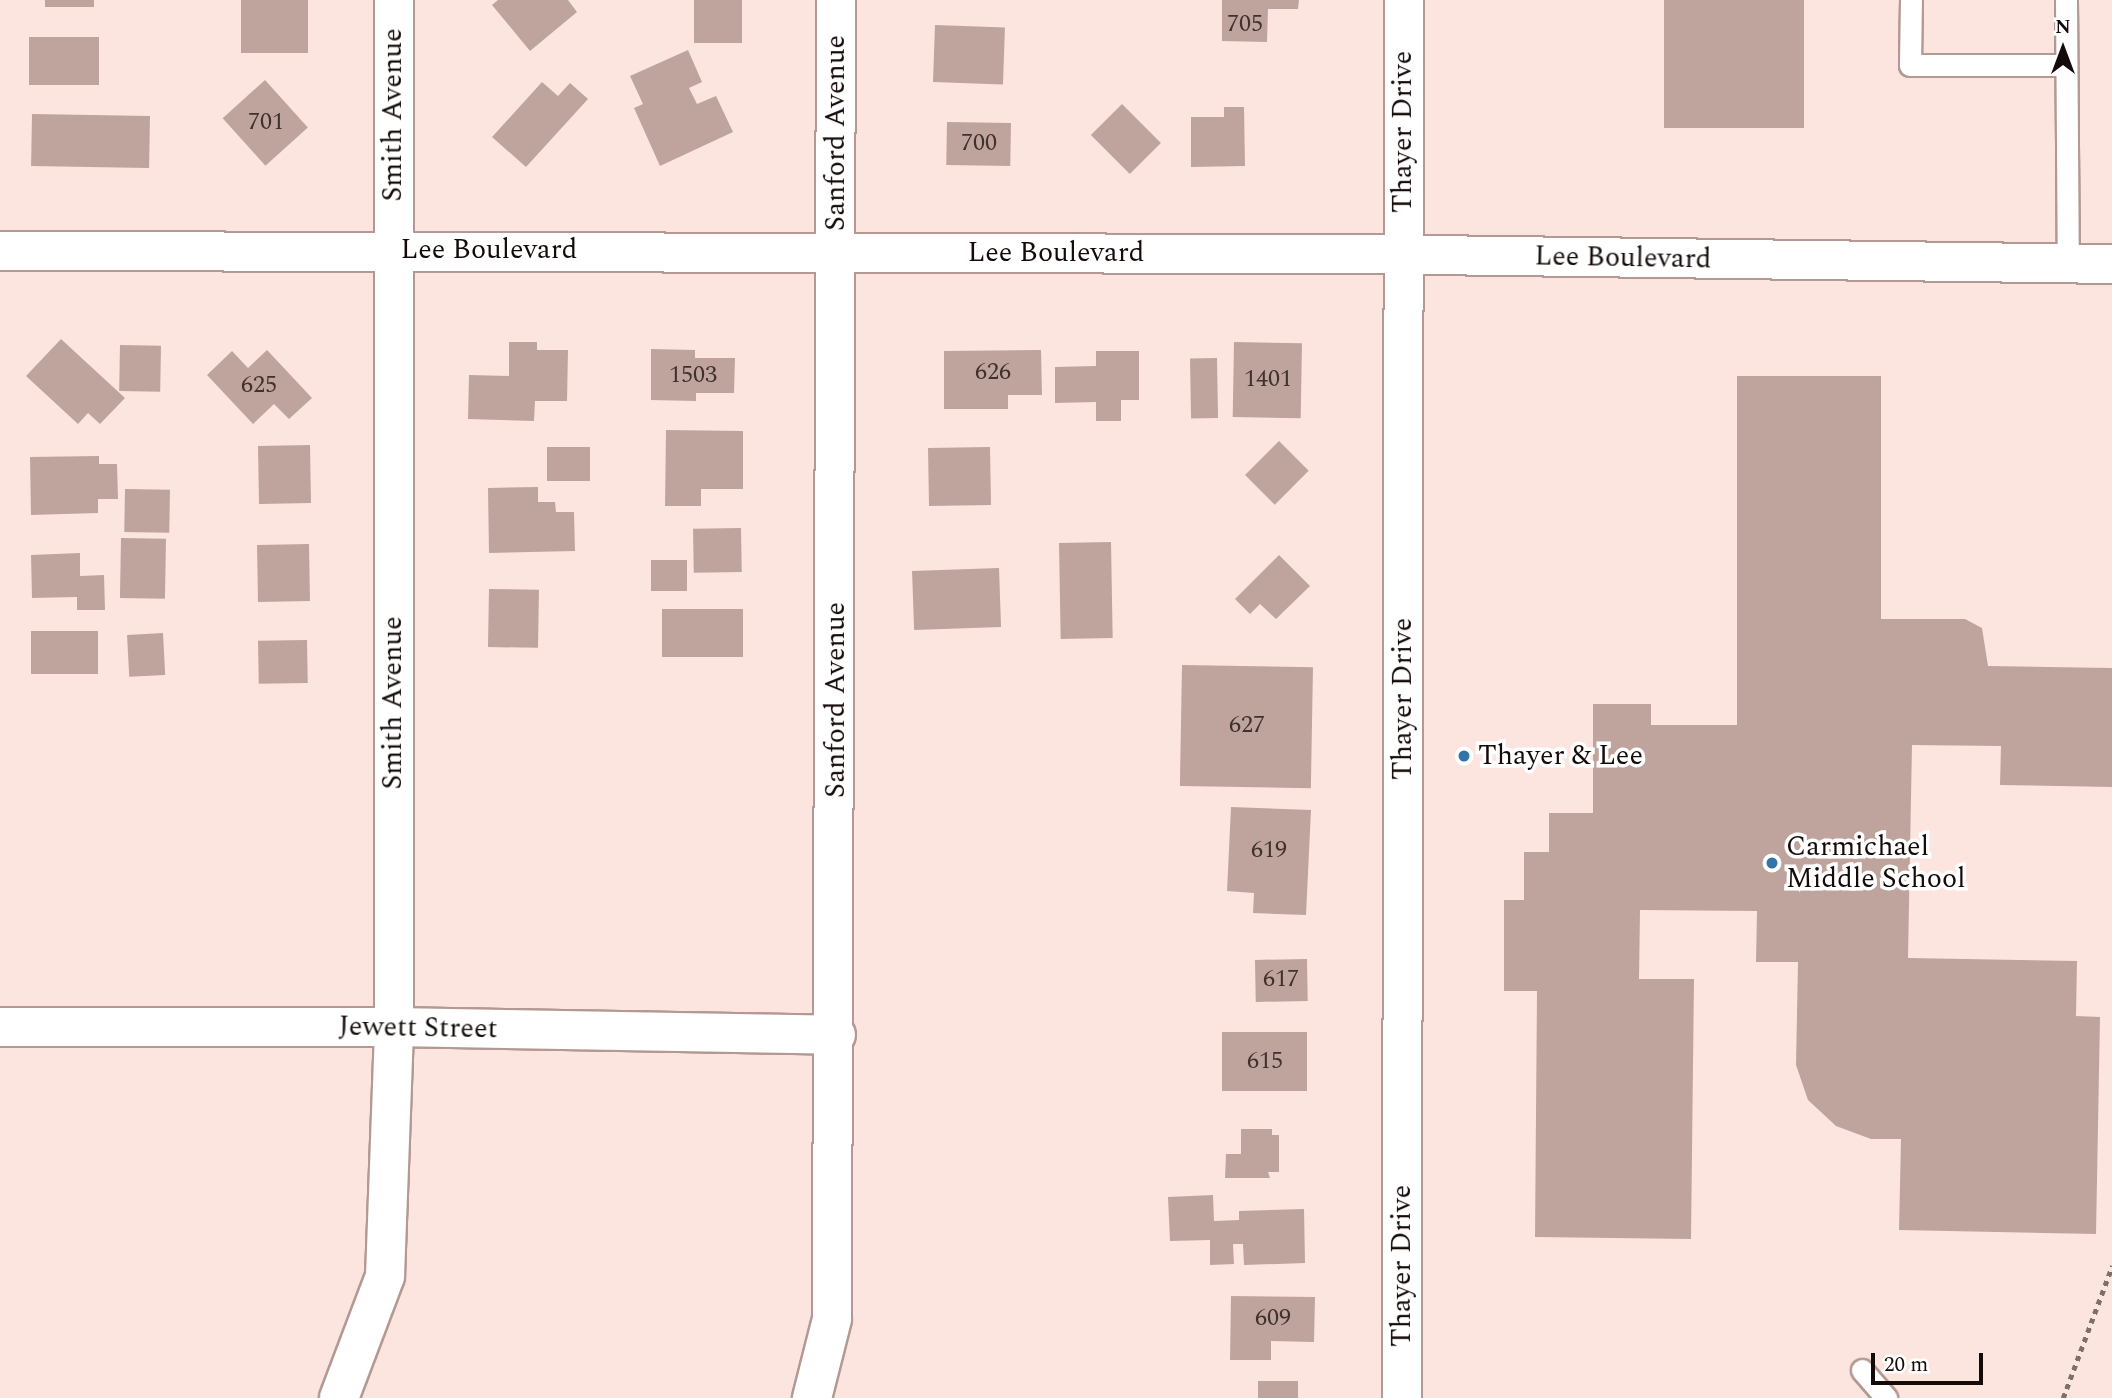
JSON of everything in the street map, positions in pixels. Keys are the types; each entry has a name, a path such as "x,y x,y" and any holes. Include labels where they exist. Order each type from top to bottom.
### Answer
{"street":[{"name":"Smith Avenue","path":"339,1398 385,1276 394,1027 394,0"},
{"name":"Sanford Avenue","path":"812,1398 832,1319 836,1035 836,0"},
{"name":"Thayer Drive","path":"1402,1398 1404,0"},
{"name":"Lee Boulevard","path":"0,251 836,251 2112,264"},
{"name":"Jewett Street","path":"0,1027 394,1027 836,1035"}],"lane":[{"path":"1911,0 1910,65 2066,65"},
{"path":"2066,0 2068,264"},
{"path":"1862,1370 1886,1398"}],"path":[{"path":"2063,1398 2112,1266"}],"building":[{"path":"45,0 94,0 94,7 45,7"},
{"path":"241,0 308,0 308,53 241,53"},
{"path":"498,0 568,0 577,12 530,51 492,5"},
{"path":"694,0 742,0 742,43 694,43"},
{"path":"1222,0 1299,0 1298,9 1268,9 1267,42 1222,41"},
{"path":"1664,0 1804,0 1804,128 1664,128"},
{"path":"935,25 1005,27 1003,84 933,82"},
{"path":"29,37 99,37 99,85 29,85"},
{"path":"688,50 702,82 689,88 697,104 716,96 733,132 660,166 634,108 643,104 630,76"},
{"path":"265,80 308,128 265,166 223,118"},
{"path":"542,82 558,96 570,83 588,99 526,167 492,137"},
{"path":"1122,104 1161,143 1130,174 1091,135"},
{"path":"1224,107 1244,107 1245,166 1191,167 1191,117 1224,117"},
{"path":"32,114 150,116 149,168 31,166"},
{"path":"947,122 1011,123 1010,166 946,165"},
{"path":"61,339 125,398 100,424 88,413 78,424 26,376"},
{"path":"509,342 537,342 537,350 568,350 567,401 535,401 534,421 468,419 469,375 509,376"},
{"path":"1234,342 1302,343 1301,418 1233,417"},
{"path":"120,345 161,346 160,392 119,391"},
{"path":"651,349 695,350 695,358 735,358 734,393 696,393 696,401 651,400"},
{"path":"267,350 312,398 289,419 274,404 253,424 207,375 232,351 248,368"},
{"path":"1041,350 1042,395 1008,395 1008,409 944,409 944,351"},
{"path":"1096,351 1139,351 1139,400 1121,400 1121,421 1096,421 1096,402 1055,403 1055,367 1096,366"},
{"path":"1190,358 1217,358 1218,418 1191,418"},
{"path":"1737,376 1881,376 1881,619 1965,619 1982,628 1988,666 2112,668 2112,787 2000,785 2001,746 1912,745 1908,958 2077,961 2076,1016 2100,1017 2096,1234 1899,1230 1901,1139 1871,1139 1836,1126 1808,1100 1796,1065 1798,962 1756,962 1757,911 1640,910 1639,979 1694,979 1691,1239 1535,1237 1537,991 1504,991 1504,900 1524,900 1524,852 1549,852 1549,813 1593,813 1593,704 1651,704 1651,725 1737,725"},
{"path":"666,430 743,431 743,489 701,489 701,506 665,506"},
{"path":"1279,441 1309,471 1275,505 1245,475"},
{"path":"310,445 311,503 259,504 258,446"},
{"path":"547,447 590,447 590,481 547,481"},
{"path":"990,447 991,505 929,506 928,448"},
{"path":"99,456 99,464 117,464 118,499 98,499 98,513 31,515 30,457"},
{"path":"538,487 538,502 555,502 556,512 574,512 575,551 489,553 488,488"},
{"path":"125,489 170,490 169,533 124,532"},
{"path":"741,528 742,572 694,573 693,529"},
{"path":"121,538 166,539 165,599 120,598"},
{"path":"1111,542 1113,638 1061,639 1059,543"},
{"path":"309,544 310,601 258,602 257,545"},
{"path":"80,553 80,576 104,575 105,610 77,610 77,597 32,598 31,555"},
{"path":"1279,555 1310,586 1276,619 1260,604 1250,614 1235,599"},
{"path":"651,560 687,560 687,591 651,591"},
{"path":"999,568 1001,627 914,630 912,571"},
{"path":"489,589 539,590 538,648 488,647"},
{"path":"662,609 743,609 743,657 662,657"},
{"path":"31,631 98,631 98,674 31,674"},
{"path":"163,633 165,675 129,677 127,635"},
{"path":"307,640 308,683 259,684 258,641"},
{"path":"1182,665 1313,667 1311,788 1180,786"},
{"path":"1231,807 1311,810 1306,915 1253,913 1254,893 1227,891"},
{"path":"1307,959 1308,1001 1256,1002 1255,960"},
{"path":"1222,1032 1307,1032 1307,1091 1222,1091"},
{"path":"1241,1129 1272,1129 1272,1135 1279,1135 1279,1172 1268,1172 1270,1178 1225,1178 1226,1154 1241,1154"},
{"path":"1213,1195 1214,1221 1239,1220 1239,1211 1304,1209 1305,1263 1244,1265 1243,1244 1233,1244 1234,1264 1210,1265 1210,1240 1170,1241 1168,1197"},
{"path":"1231,1296 1315,1297 1314,1342 1271,1341 1271,1360 1230,1360"},
{"path":"1258,1381 1298,1381 1298,1398 1258,1398"}],"place":[{"name":"Thayer & Lee","path":"1464,756"},
{"name":"Carmichael Middle School","path":"1772,863"}]}
